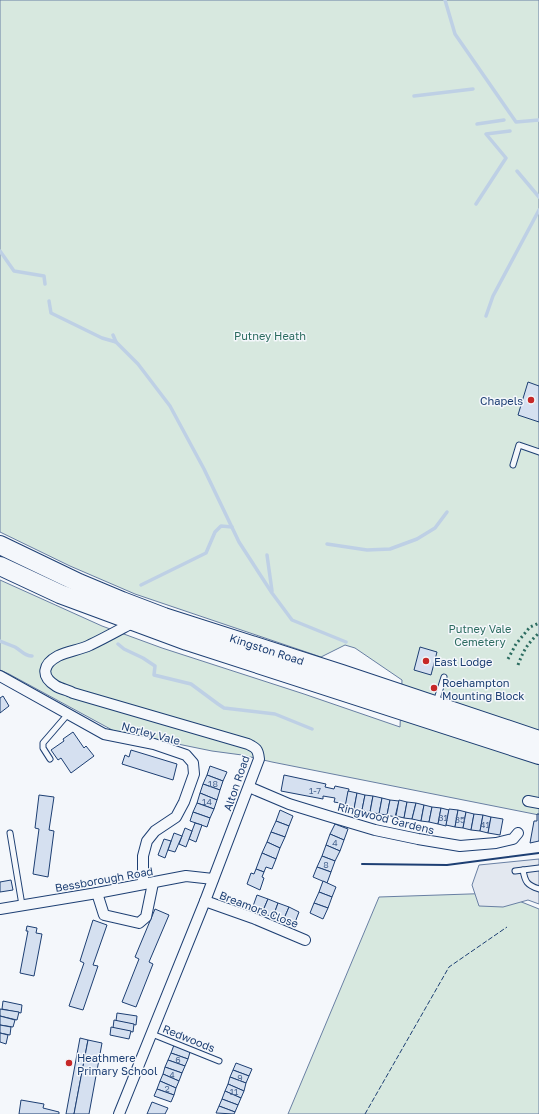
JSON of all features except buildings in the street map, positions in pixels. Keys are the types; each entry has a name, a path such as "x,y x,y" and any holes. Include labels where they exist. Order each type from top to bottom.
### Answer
{"highway":[{"name":"Kingston Road","path":"0,545 79,583 164,617 342,674 539,740"},
{"name":"Kingston Road","path":"0,566 60,594 194,644 539,755"}],"street":[{"name":"Alton Road","path":"119,1114 205,901 259,759 256,748 248,744 73,692 56,686 48,679 45,674 45,667 58,656 89,646 134,622"},
{"name":"Norley Vale","path":"0,676 69,713 104,734 154,744 186,755 193,763 194,774 184,802 176,817 155,831 147,842 143,856 148,883 146,917 139,923 104,915 97,893"},
{"name":"Ringwood Gardens","path":"249,787 289,804 375,830 460,846 496,843 513,839 518,832"},
{"path":"528,801 539,803"},
{"name":"Bessborough Road","path":"0,909 186,876 213,879"},
{"name":"Breamore Close","path":"205,901 253,918 305,940"}],"lane":[{"path":"513,465 519,445 539,452"},
{"path":"436,705 444,677"},
{"path":"50,759 43,748 43,743 69,713"},
{"path":"10,833 22,905"},
{"path":"515,871 539,868"},
{"path":"523,870 525,880 532,887 539,889"},
{"name":"Redwoods","path":"152,1034 220,1061"}],"green space":[{"name":"Putney Heath","path":"0,0 539,0 539,815 242,755 212,751 114,731 0,670 0,580 102,626 162,648 400,727 402,680 355,648 345,645 321,657 135,594 70,566 0,532"},
{"path":"499,893 539,909 539,1114 288,1114 379,897"}],"shaded area":[{"path":"539,859 539,904 528,900 503,907 479,906 472,885 479,865"}],"waterway":[{"path":"445,0 455,34 516,122 539,120"},
{"path":"414,96 473,89"},
{"path":"477,124 504,120"},
{"path":"476,204 506,158 486,134 510,131"},
{"path":"517,171 539,197"},
{"path":"486,316 493,296 539,210"},
{"path":"0,251 14,271 44,276 45,284"},
{"path":"49,301 51,313 102,338 116,342"},
{"path":"113,335 116,342 138,364 170,406 204,469 239,542 272,593 292,620 346,642"},
{"path":"327,544 367,550 390,549 417,539 435,528 447,512"},
{"path":"141,585 206,553 215,532 221,526 232,527"},
{"path":"267,555 272,591"},
{"path":"0,641 15,647 27,655 32,656"},
{"path":"118,644 124,649 143,658 155,666 154,675 191,684 224,708 275,714 312,729"}],"hedge":[{"path":"508,659 516,644 530,627 539,623"},
{"path":"518,665 526,648 539,633"}],"fence":[{"path":"365,1114 449,967 507,927"}],"wall":[{"path":"362,864 447,865 539,853"}],"place":[{"name":"Chapels","path":"531,400"},
{"name":"East Lodge","path":"426,661"},
{"name":"Roehampton Mounting Block","path":"434,688"},
{"name":"Heathmere Primary School","path":"69,1063"}],"park label":[{"name":"Putney Vale Cemetery","path":"480,634"}]}
